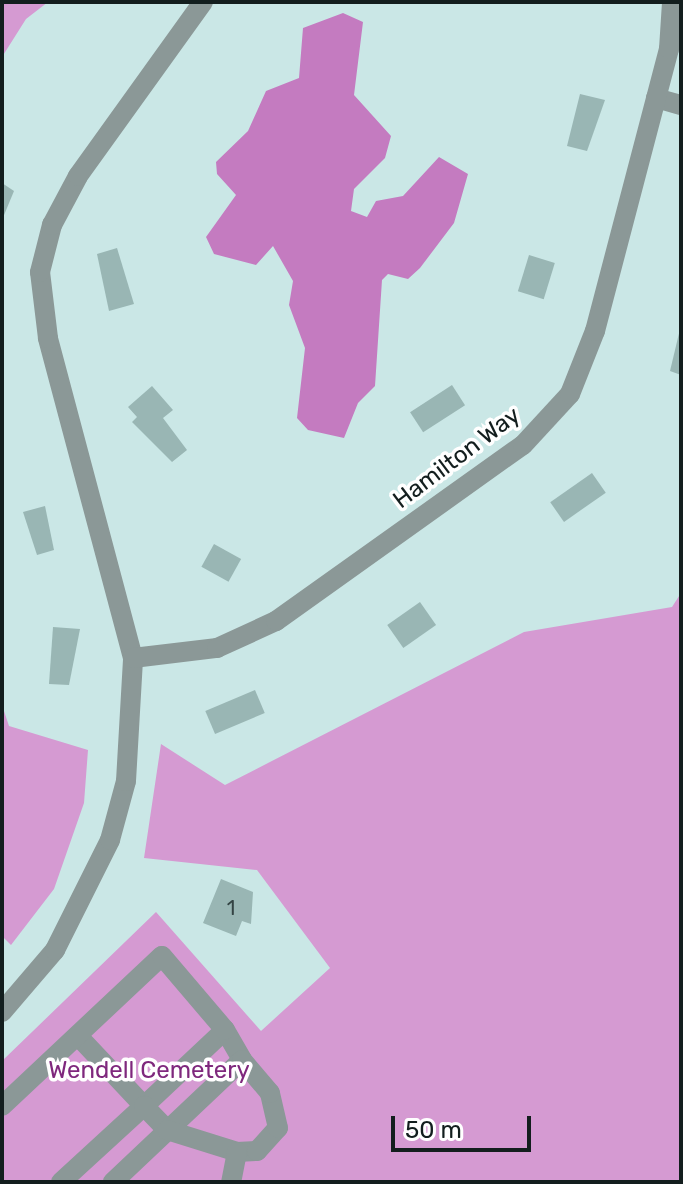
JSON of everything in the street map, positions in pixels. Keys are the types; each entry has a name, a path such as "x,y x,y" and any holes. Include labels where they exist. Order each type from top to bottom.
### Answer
{"street":[{"path":"2,1012 55,950 110,840 126,781 133,658 48,338 40,272 52,225 78,176 203,2"},
{"name":"Hamilton Way","path":"133,658 217,648 276,621 549,421 588,353 656,98 672,2"},
{"path":"656,98 681,105"},
{"path":"2,1106 162,956 225,1030 242,1060 270,1093 278,1128 257,1151 237,1152 167,1130 78,1036"},
{"path":"61,1182 225,1030"},
{"path":"113,1182 242,1060"},
{"path":"231,1182 237,1152"}],"green space":[{"path":"2,2 48,2 26,19 2,57"},
{"name":"Wendell Cemetery","path":"681,593 681,1182 2,1182 2,1061 156,912 261,1031 330,968 257,870 144,858 161,744 225,785 524,632 672,607"},
{"path":"2,705 9,726 88,750 84,803 54,889 11,945 2,936"}],"shaded area":[{"path":"343,13 363,22 354,95 391,136 385,158 354,189 351,211 367,217 376,201 403,196 439,157 468,174 454,223 420,268 408,279 388,274 382,280 375,386 358,403 344,438 308,430 297,418 305,348 289,305 293,281 273,246 256,265 214,254 206,237 236,195 217,174 216,162 248,131 266,91 299,78 303,28"}],"building":[{"path":"580,94 605,100 587,151 567,146"},
{"path":"2,183 14,191 2,220"},
{"path":"117,248 134,304 109,311 97,254"},
{"path":"529,255 555,263 544,299 518,291"},
{"path":"681,325 681,375 670,371"},
{"path":"452,385 465,405 423,432 410,412"},
{"path":"152,386 173,410 163,418 187,450 172,462 132,422 137,417 128,407"},
{"path":"592,473 606,493 564,522 550,502"},
{"path":"45,506 54,550 37,555 23,512"},
{"path":"214,544 241,559 229,582 201,567"},
{"path":"420,602 436,625 403,648 387,625"},
{"path":"53,627 80,629 69,685 49,684"},
{"path":"255,690 265,713 215,734 205,711"},
{"path":"221,879 253,892 251,924 242,921 236,936 203,923"}]}
